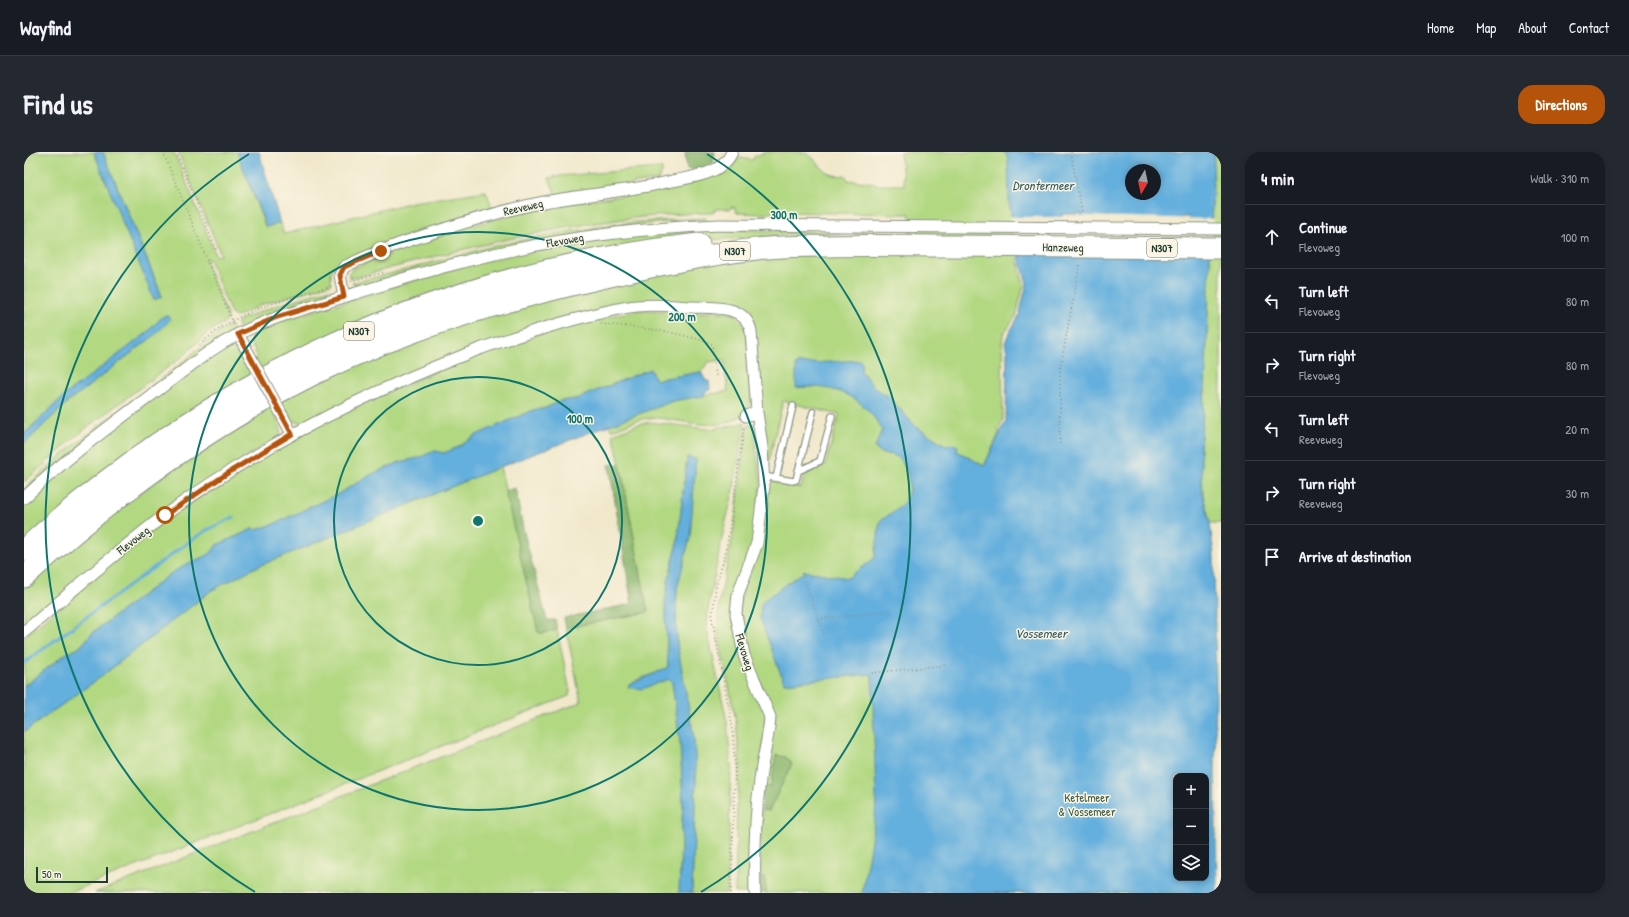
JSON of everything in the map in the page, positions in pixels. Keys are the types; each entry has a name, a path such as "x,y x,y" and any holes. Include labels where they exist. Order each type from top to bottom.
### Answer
{"highway":[{"name":"Hanzeweg","path":"904,237 1221,240"},
{"name":"Hanzeweg","path":"904,237 1221,248"},
{"name":"Flevoweg","path":"24,550 72,508 123,467 218,404 275,372 328,345 376,324 436,302 516,277 620,254 716,242 784,238 904,237"},
{"name":"N307","path":"24,577 98,512 137,482 193,443 291,385 388,342 494,305 569,285 698,256 760,248 904,237"}],"street":[{"name":"Reeveweg","path":"344,297 340,275 344,267 398,244 463,223 531,205 668,183 692,177 720,167 727,161 732,152"},
{"name":"Flevoweg","path":"24,498 64,462 114,422 204,354 238,334 277,317 413,276 512,250 604,234 650,228 719,225 904,237"},
{"name":"Hanzeweg","path":"904,237 1221,229"},
{"name":"Flevoweg","path":"24,632 165,515 231,471 292,434 372,393 497,342 590,316 635,306 653,305 732,310 745,318 751,331 757,412 762,447 763,476 760,527 757,543 738,594 736,614 744,655 770,717 760,778 757,813 755,841 755,893"},
{"path":"238,334 292,434"},
{"path":"746,416 757,412"}],"lane":[{"path":"776,478 793,406"},
{"path":"763,476 793,481 796,480 812,412"},
{"path":"798,471 820,462 832,416"}],"path":[{"path":"163,152 233,321"},
{"path":"176,152 217,252"},
{"path":"1071,152 1082,214"},
{"path":"1060,444 1060,369 1080,262"},
{"path":"596,324 622,326 682,335 712,344 716,376"},
{"path":"731,893 736,766 732,724 712,619 716,586 725,555 732,514 746,416"},
{"path":"802,573 825,637"},
{"path":"818,619 890,611"},
{"path":"872,673 946,665"}],"green space":[{"path":"24,152 94,152 154,300 162,296 103,152 174,152 216,256 221,255 178,152 237,152 265,226 280,223 284,234 413,202 486,191 493,210 415,233 340,262 335,265 331,272 331,284 263,304 236,317 231,314 209,259 205,260 227,315 227,321 208,333 183,356 86,428 24,482 24,444 68,402 155,335 169,321 163,316 147,333 65,395 24,434"},
{"path":"685,152 715,152 713,163 696,170 687,169"},
{"name":"Ketelmeer & Vossemeer","path":"766,152 803,152 813,158 826,171 837,176 845,175 848,180 874,183 876,185 904,185 900,152 1022,152 1008,161 1009,202 1019,258 1017,260 1024,284 1016,316 1003,334 1003,420 998,430 1000,431 984,466 957,451 953,444 947,447 915,426 888,396 874,387 861,371 862,363 796,388 810,387 835,390 857,400 866,408 875,418 882,430 875,448 883,454 894,455 901,461 907,472 909,490 903,504 897,510 880,521 875,558 848,578 805,571 802,573 784,683 872,673 876,773 1190,523 1206,773 1173,773 1173,881 1209,881 1209,816 1214,893 766,893 765,879 759,877 762,810 771,788 763,787 773,717 750,659 738,613 767,480 801,488 804,474 825,466 839,415 783,401 767,470 748,316 670,302 571,317 304,423 293,421 287,411 276,417 281,430 278,437 245,458 24,627 24,581 240,418 437,327 701,260 910,250 910,214 737,213 734,207 731,207 731,209 717,209 713,213 666,215 575,226 439,255 350,279 349,273 353,268 427,240 477,224 554,206 677,186 697,181 722,170 740,158 752,160 754,157"},
{"path":"1214,152 1221,152 1221,523 1210,523 1203,495 1200,447 1205,390"},
{"path":"658,168 662,169 662,173 658,180 556,196 549,178 559,176"},
{"path":"706,218 706,220 657,223 605,229 361,287 352,283 490,247 553,234 634,222"},
{"path":"739,230 891,233 801,234 683,242 502,278 24,544 24,503 129,415 227,346 237,347 247,363 257,357 254,348 252,348 251,339 260,327 443,272 520,253 594,240 675,231"},
{"path":"330,289 322,298 239,329 237,324 238,321 272,307"},
{"path":"638,310 729,313 737,316 746,328 751,404 743,414 732,421 721,424 650,418 612,430 609,425 673,401 728,391 724,360 708,362 701,372 654,380 650,369 576,399 560,401 546,408 531,411 474,436 459,447 444,453 435,451 418,458 400,462 372,474 340,493 274,524 256,530 252,529 217,545 210,554 173,572 92,633 79,648 67,653 24,686 24,637 105,568 168,518 228,477 334,416 479,353 568,325"},
{"path":"231,326 233,331 24,493 24,489 27,486 62,455 181,364 214,335"},
{"path":"650,422 708,429 745,422 733,493 723,533 709,603 707,629 727,722 731,766 727,893 692,893 696,778 694,738 677,643 676,617 677,589 690,537 696,459 687,457 677,546 669,576 665,602 668,668 637,680 628,687 640,688 669,679 672,682 680,743 683,801 679,893 95,893 581,702 566,628 648,612 613,434 636,425"},
{"path":"754,424 761,482 754,542 732,594 732,610 766,710 753,893 735,893 737,806 740,766 736,721 717,629 719,604 733,535 747,426"},
{"path":"620,464 648,612 566,628 564,618 632,604 609,465"},
{"path":"500,467 538,632 542,633 557,630 570,691 569,696 68,893 24,893 24,732 98,679 212,590 254,568"},
{"path":"515,488 524,533 547,620 555,620 557,630 542,633 538,632 505,491"},
{"path":"776,755 786,757 792,764 769,811 762,810 763,787 771,787"},
{"path":"759,877 765,878 766,893 760,893"}],"water":[{"path":"94,152 103,152 162,297 154,300"},
{"path":"237,152 259,152 280,223 266,227"},
{"name":"Vossemeer","path":"1004,152 1214,152 1205,390 1200,447 1203,495 1210,523 1214,557 1217,893 862,893 875,817 876,800 872,674 784,683 760,618 761,605 764,600 805,571 848,578 875,558 880,521 897,510 903,504 909,490 907,471 901,461 894,455 881,453 875,447 882,430 875,418 857,400 846,394 823,388 796,388 796,364 860,360 862,363 861,371 874,387 888,396 915,426 947,446 953,444 958,446 957,451 984,466 1006,421 1007,352 1005,343 1019,316 1027,283 1019,258 1009,202 1008,158","holes":["1062,214 1082,214 1082,235 1061,255","1103,217 1110,217 1110,235 1103,253","1182,217 1189,217 1189,254 1181,253"]},
{"path":"163,316 169,316 170,320 155,335 68,402 24,444 24,434 65,395 147,333"},
{"path":"650,369 655,380 701,372 706,381 709,381 710,390 706,391 704,396 673,401 500,467 254,568 212,590 98,679 24,732 24,686 67,653 79,648 92,633 173,572 210,554 217,545 253,529 256,530 274,524 340,493 372,474 400,462 418,458 435,451 444,453 459,447 474,436 531,411 546,408 560,401 576,399"},
{"path":"687,457 696,459 690,537 677,589 676,617 677,643 694,738 696,778 692,893 679,893 683,801 680,743 672,682 669,679 642,689 628,687 629,685 668,667 665,602 669,576 677,546"}],"pier":[{"path":"1010,217 1064,217 1063,251 1016,251"},
{"path":"1080,217 1213,219 1212,252 1187,252 1187,219 1184,219 1183,252 1080,251","holes":["1105,218 1108,218 1108,251 1105,251"]}],"waterway":[{"path":"24,663 179,549 205,531 234,517"}],"route":[{"path":"165,515 231,471 292,434 238,334 277,317 344,297 340,275 344,267 381,251"}],"water label":[{"name":"Drontermeer","path":"1043,185"}]}
